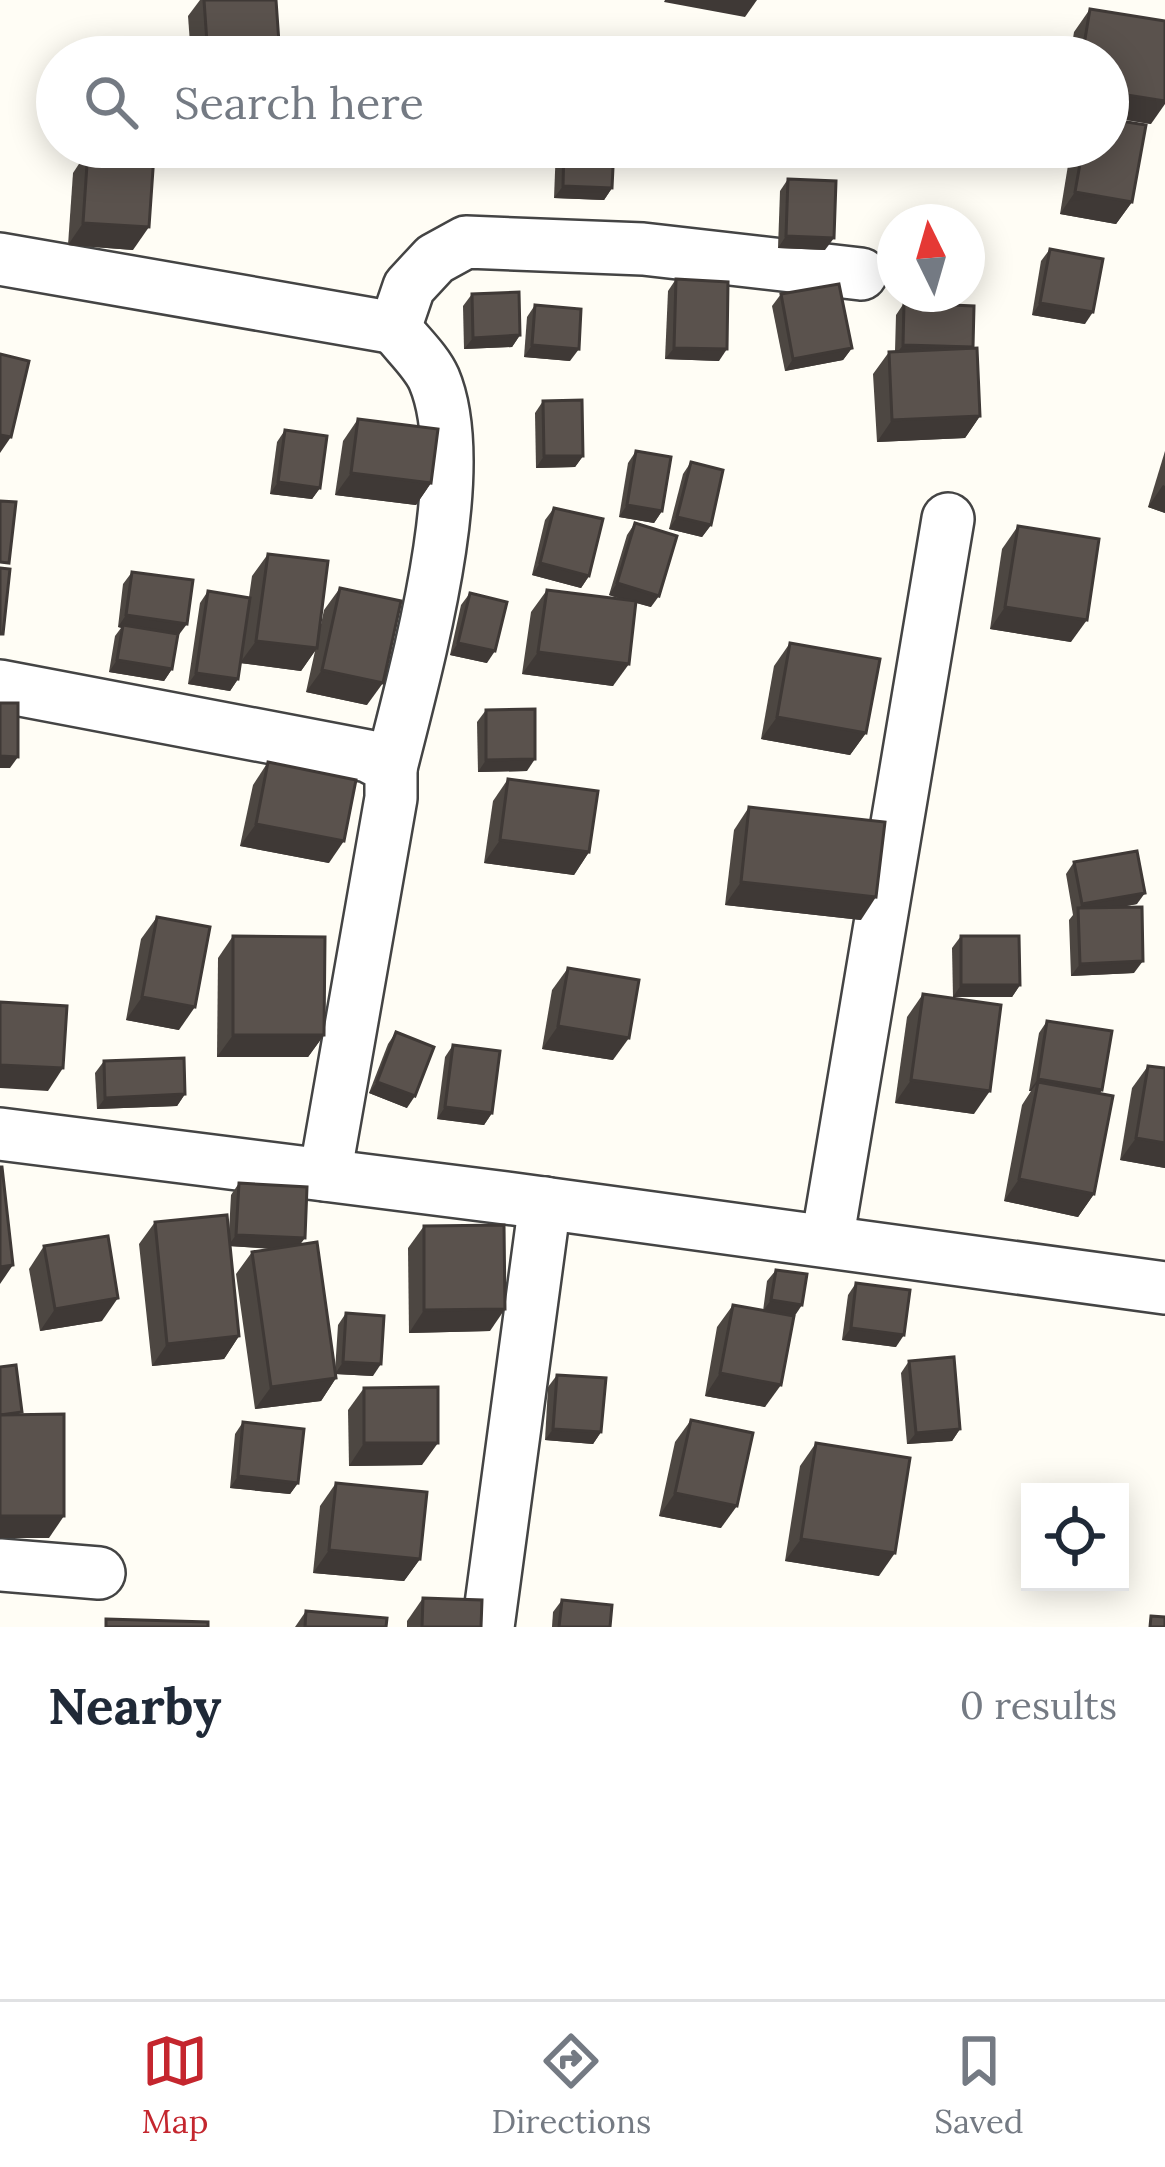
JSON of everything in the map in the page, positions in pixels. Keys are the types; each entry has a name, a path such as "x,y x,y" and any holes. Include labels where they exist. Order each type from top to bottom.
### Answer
{"street":[{"path":"395,328 409,287 435,259 466,242 643,249 861,274"},
{"path":"0,259 395,328 433,378 449,447 429,615 391,768 391,798 325,1174"},
{"path":"827,1241 947,519"},
{"path":"0,686 368,756 391,768"},
{"path":"0,1134 1165,1288"},
{"path":"488,1627 545,1203"},
{"path":"0,1565 99,1573"}],"building":[{"path":"204,0 276,0 279,36 207,36"},
{"path":"1090,9 1165,21 1165,101 1129,95 1129,36 1086,36"},
{"path":"1129,122 1146,125 1132,202 1075,192 1079,168 1129,168"},
{"path":"87,168 153,168 149,227 83,223"},
{"path":"563,168 613,168 612,188 563,186"},
{"path":"788,179 836,181 834,238 786,236"},
{"path":"1050,249 1103,259 1093,312 1040,303"},
{"path":"676,279 728,282 727,349 674,348"},
{"path":"839,284 852,348 793,359 781,294"},
{"path":"519,292 520,335 473,338 472,294"},
{"path":"535,305 581,309 579,349 532,345"},
{"path":"904,312 974,312 973,347 903,345"},
{"path":"977,348 980,416 892,420 889,352"},
{"path":"0,354 29,361 11,437 0,435"},
{"path":"582,400 583,456 544,456 543,401"},
{"path":"358,419 438,429 431,483 351,473"},
{"path":"285,430 327,436 320,488 278,482"},
{"path":"636,451 671,457 662,511 627,505"},
{"path":"691,462 723,470 711,525 677,517"},
{"path":"0,501 16,502 9,563 0,562"},
{"path":"554,508 603,519 589,576 540,563"},
{"path":"635,523 677,536 659,596 617,583"},
{"path":"1018,526 1099,539 1087,620 1005,607"},
{"path":"268,554 328,561 317,648 256,641"},
{"path":"0,568 10,569 3,634 0,634"},
{"path":"132,572 193,580 187,624 126,615"},
{"path":"340,588 401,601 383,683 322,670"},
{"path":"547,590 636,601 629,664 538,652"},
{"path":"208,591 250,598 238,679 196,673"},
{"path":"470,593 507,602 495,651 458,643"},
{"path":"123,625 178,634 172,669 117,660"},
{"path":"790,643 880,659 866,733 777,717"},
{"path":"0,703 18,703 18,757 0,756"},
{"path":"535,709 535,759 486,760 486,710"},
{"path":"268,762 356,780 344,841 256,824"},
{"path":"508,779 598,791 589,852 500,840"},
{"path":"749,807 885,822 876,897 741,882"},
{"path":"1137,851 1145,893 1082,904 1074,862"},
{"path":"1142,907 1143,961 1080,964 1078,908"},
{"path":"157,917 210,927 195,1007 142,997"},
{"path":"233,936 325,937 324,1035 233,1035"},
{"path":"961,936 1019,936 1020,985 961,985"},
{"path":"568,968 639,980 629,1038 558,1026"},
{"path":"923,994 1001,1005 990,1091 911,1080"},
{"path":"0,1002 67,1006 63,1068 0,1065"},
{"path":"1047,1021 1112,1031 1102,1090 1038,1079"},
{"path":"396,1032 434,1047 415,1096 377,1082"},
{"path":"453,1045 500,1051 492,1113 445,1107"},
{"path":"184,1058 185,1094 105,1098 104,1061"},
{"path":"1148,1066 1165,1068 1165,1143 1136,1138"},
{"path":"1038,1082 1113,1096 1094,1194 1019,1179"},
{"path":"0,1167 13,1265 0,1267"},
{"path":"239,1183 307,1187 305,1238 236,1235"},
{"path":"227,1215 239,1336 167,1344 155,1222"},
{"path":"504,1225 505,1309 424,1310 424,1226"},
{"path":"108,1236 118,1298 55,1309 44,1246"},
{"path":"317,1242 336,1378 271,1387 252,1252"},
{"path":"776,1270 807,1274 802,1305 771,1300"},
{"path":"856,1283 910,1290 904,1335 851,1328"},
{"path":"733,1305 794,1316 781,1385 720,1373"},
{"path":"346,1313 384,1316 381,1364 343,1362"},
{"path":"954,1357 960,1429 916,1433 909,1361"},
{"path":"16,1365 22,1412 0,1415 0,1367"},
{"path":"557,1375 606,1378 601,1432 553,1429"},
{"path":"438,1387 438,1443 364,1443 364,1388"},
{"path":"64,1414 64,1516 0,1516 0,1415"},
{"path":"691,1420 753,1433 737,1506 675,1493"},
{"path":"243,1422 304,1429 298,1483 238,1476"},
{"path":"816,1443 910,1458 895,1553 801,1539"},
{"path":"336,1483 427,1492 420,1559 329,1550"},
{"path":"423,1598 482,1600 481,1627 422,1627"},
{"path":"562,1600 612,1605 610,1627 559,1627"},
{"path":"306,1611 387,1618 386,1627 305,1627"},
{"path":"1151,1616 1165,1617 1165,1627 1150,1627"},
{"path":"106,1619 208,1622 208,1627 106,1627"}]}
